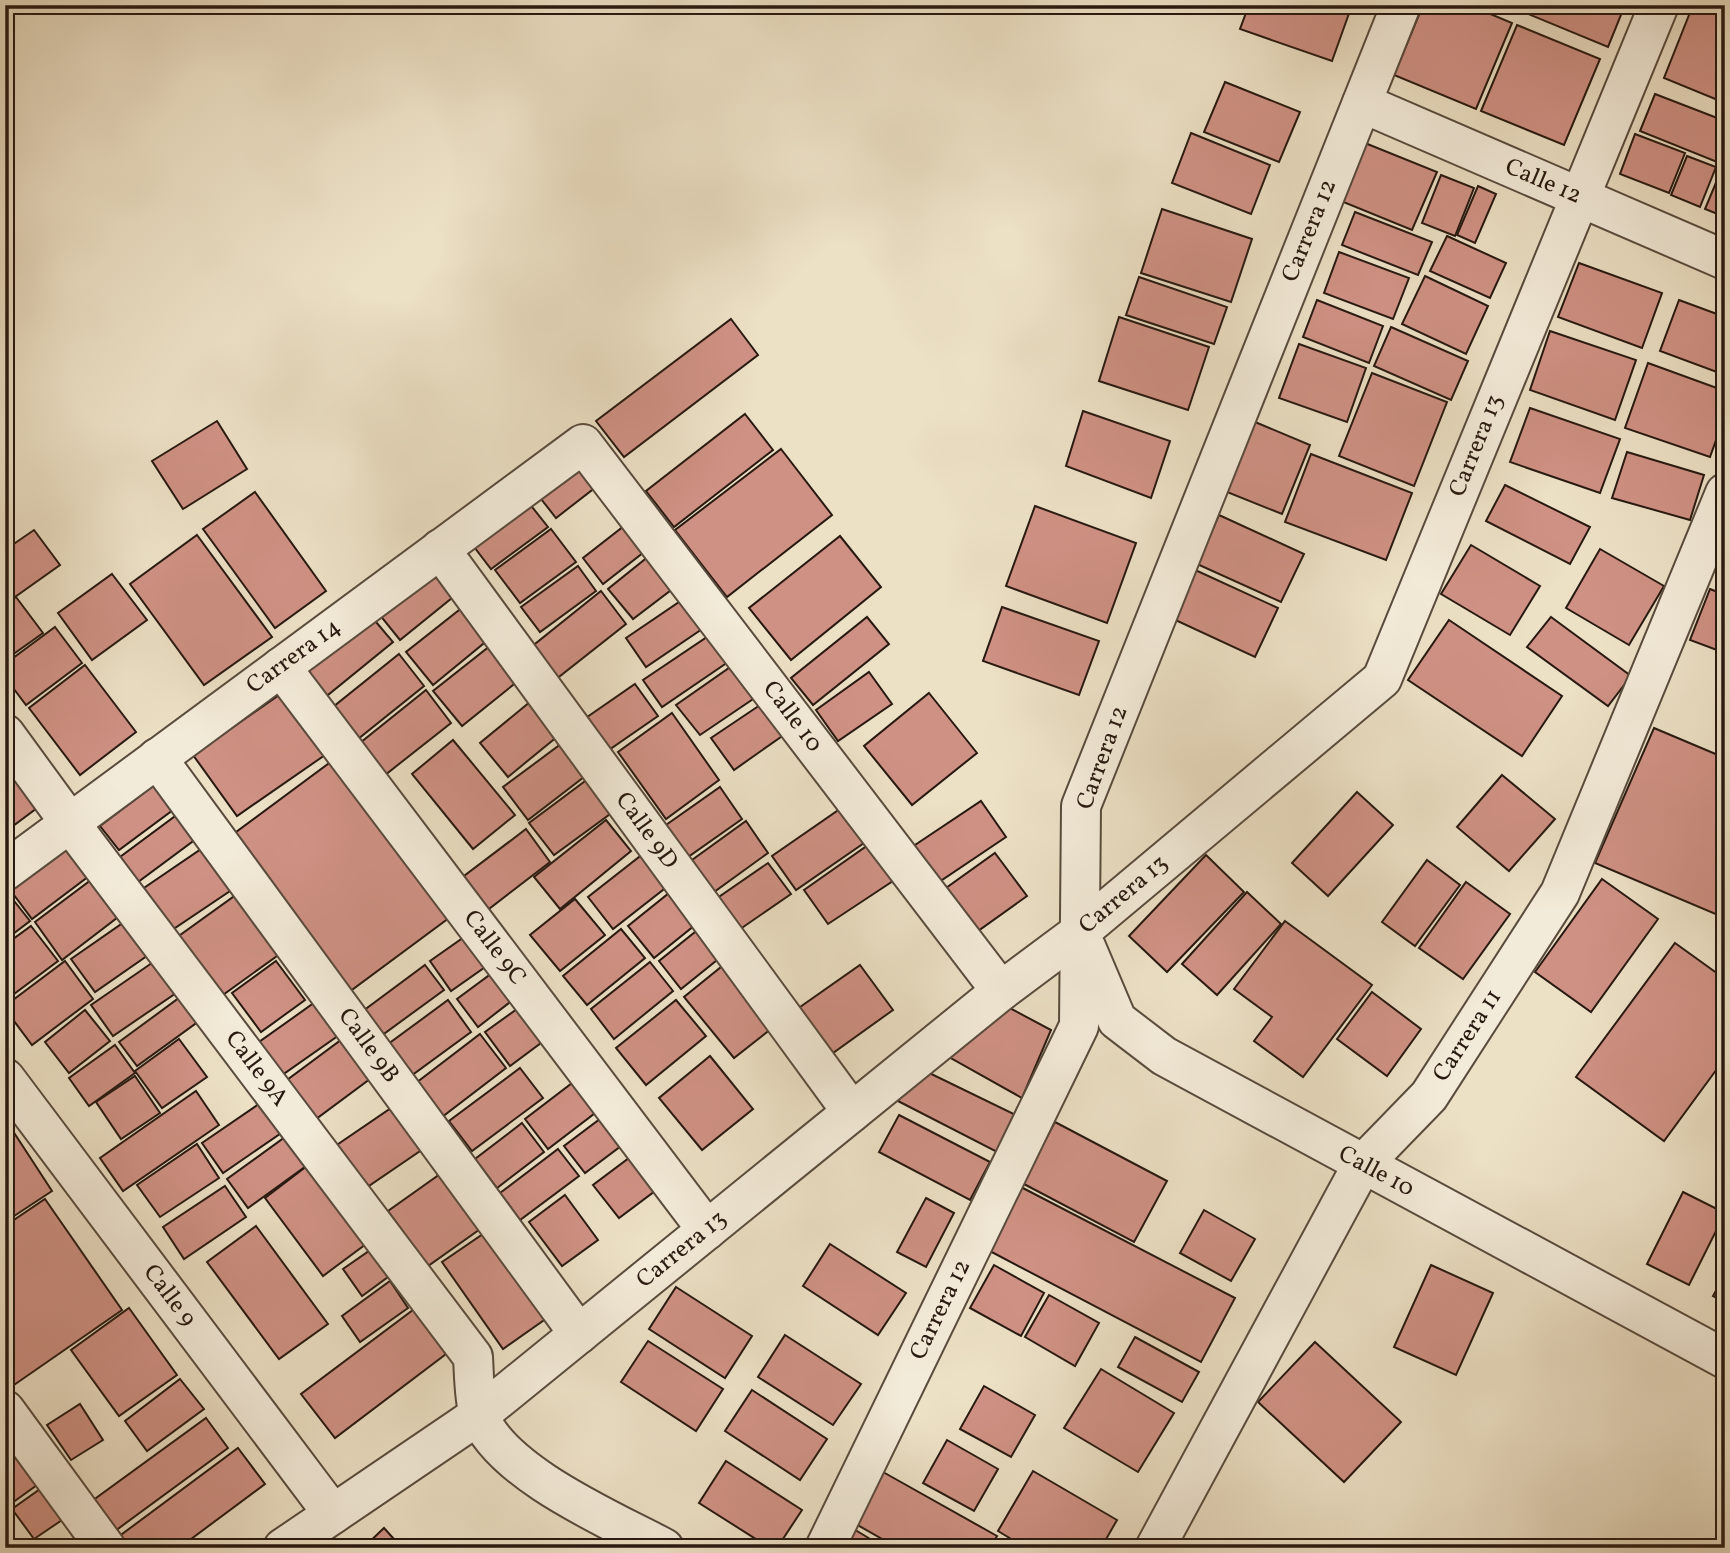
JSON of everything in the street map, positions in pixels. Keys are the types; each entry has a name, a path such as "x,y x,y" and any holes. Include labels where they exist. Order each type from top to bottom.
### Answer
{"street":[{"name":"Carrera 12","path":"825,1548 1079,1026 1081,806 1401,5"},
{"name":"Carrera 13","path":"289,1546 479,1415 1001,991 1080,932 1382,679 1659,5"},
{"name":"Calle 12","path":"1362,103 1725,260"},
{"name":"Calle 10","path":"583,444 1001,991"},
{"name":"Carrera 14","path":"5,871 583,444"},
{"name":"Carrera 11","path":"1155,1548 1362,1165 1429,1096 1560,893 1725,493"},
{"name":"Calle 9D","path":"440,550 852,1112"},
{"name":"Calle 9C","path":"281,667 707,1230"},
{"name":"Calle 9A","path":"5,734 69,823 472,1357 479,1415"},
{"name":"Calle 9B","path":"158,758 579,1334"},
{"name":"Calle 10","path":"1080,932 1117,1020 1164,1056 1725,1359"},
{"name":"Calle 9","path":"5,1078 333,1514"},
{"path":"5,1410 106,1548"},
{"path":"479,1415 499,1448 554,1489 664,1548"}],"building":[{"path":"1249,5 1352,5 1332,61 1240,29"},
{"path":"1423,5 1469,5 1512,23 1476,109 1394,75"},
{"path":"1524,5 1625,5 1608,47 1521,11"},
{"path":"1693,5 1725,5 1725,103 1664,78"},
{"path":"1517,25 1600,59 1564,145 1481,111"},
{"path":"1225,82 1300,112 1279,162 1204,132"},
{"path":"1655,94 1725,121 1725,143 1717,162 1640,131"},
{"path":"1191,133 1270,165 1251,214 1172,183"},
{"path":"1635,134 1685,153 1669,193 1620,174"},
{"path":"1360,141 1437,172 1412,230 1336,199"},
{"path":"1687,156 1716,167 1700,207 1671,195"},
{"path":"1725,161 1725,217 1705,209"},
{"path":"1441,175 1474,188 1455,236 1422,223"},
{"path":"1478,186 1496,194 1475,243 1457,235"},
{"path":"1162,209 1252,239 1231,302 1141,273"},
{"path":"1355,212 1432,242 1418,275 1342,245"},
{"path":"1447,236 1506,263 1490,298 1430,271"},
{"path":"1339,252 1409,278 1393,319 1324,293"},
{"path":"1579,263 1662,293 1642,348 1558,317"},
{"path":"1425,276 1488,306 1466,354 1402,324"},
{"path":"1139,277 1227,307 1214,344 1126,315"},
{"path":"1317,300 1383,326 1369,363 1303,337"},
{"path":"1679,300 1725,317 1725,375 1660,351"},
{"path":"1119,317 1209,347 1188,410 1099,381"},
{"path":"731,319 758,355 624,457 596,421"},
{"path":"1391,327 1468,361 1451,400 1374,366"},
{"path":"1550,331 1636,360 1615,420 1530,390"},
{"path":"1299,344 1366,368 1347,422 1279,398"},
{"path":"1648,363 1725,391 1725,415 1710,457 1625,428"},
{"path":"1372,373 1447,402 1414,486 1339,456"},
{"path":"1530,408 1620,439 1600,493 1510,462"},
{"path":"1083,411 1170,441 1151,498 1066,466"},
{"path":"745,414 773,450 674,527 646,491"},
{"path":"217,421 247,469 183,509 152,461"},
{"path":"1255,422 1310,445 1282,514 1227,492"},
{"path":"781,449 832,515 727,597 675,530"},
{"path":"583,452 605,480 556,518 534,490"},
{"path":"1627,452 1704,475 1690,520 1612,498"},
{"path":"1311,454 1412,493 1386,560 1285,522"},
{"path":"1505,485 1590,527 1570,564 1486,521"},
{"path":"255,492 326,591 275,628 203,529"},
{"path":"521,493 548,527 491,569 465,535"},
{"path":"1035,506 1136,543 1107,623 1006,586"},
{"path":"1219,515 1304,554 1281,602 1197,564"},
{"path":"633,519 653,545 603,584 583,558"},
{"path":"551,529 576,562 520,603 495,570"},
{"path":"34,530 60,565 5,604 5,550"},
{"path":"197,535 272,637 204,685 130,584"},
{"path":"840,536 881,587 791,660 749,608"},
{"path":"1471,545 1540,586 1510,635 1441,594"},
{"path":"1600,549 1664,586 1629,645 1566,608"},
{"path":"654,552 679,584 633,619 608,589"},
{"path":"443,563 463,589 400,640 379,614"},
{"path":"578,566 596,591 540,632 521,607"},
{"path":"1193,569 1278,608 1255,657 1171,618"},
{"path":"112,574 147,620 92,660 58,613"},
{"path":"1710,589 1725,595 1725,653 1690,640"},
{"path":"601,591 626,624 555,680 530,648"},
{"path":"688,596 708,625 646,667 626,638"},
{"path":"16,597 43,633 5,660 5,605"},
{"path":"463,607 489,639 433,685 406,652"},
{"path":"1002,607 1099,641 1079,695 983,661"},
{"path":"371,616 393,642 323,699 300,672"},
{"path":"867,617 889,644 813,705 791,678"},
{"path":"1551,617 1631,676 1608,706 1527,647"},
{"path":"1449,620 1562,696 1522,756 1408,680"},
{"path":"55,627 82,663 26,705 5,677 5,664"},
{"path":"713,633 731,660 662,707 643,680"},
{"path":"495,642 523,677 462,726 433,691"},
{"path":"399,654 424,686 353,743 328,711"},
{"path":"739,661 762,693 700,735 676,705"},
{"path":"85,665 136,732 80,775 29,708"},
{"path":"869,672 892,704 838,741 816,710"},
{"path":"635,684 658,716 603,754 580,722"},
{"path":"426,690 451,723 380,779 355,747"},
{"path":"282,693 325,755 237,816 193,755"},
{"path":"929,693 977,753 912,805 864,746"},
{"path":"536,697 564,731 508,777 480,743"},
{"path":"766,701 788,732 734,770 711,738"},
{"path":"672,713 719,780 666,819 618,752"},
{"path":"1654,728 1725,758 1725,918 1595,863"},
{"path":"569,738 593,770 528,820 503,787"},
{"path":"453,740 515,815 473,849 412,774"},
{"path":"340,755 457,912 345,995 228,838"},
{"path":"15,764 45,802 5,832 5,772"},
{"path":"596,773 621,806 554,855 529,823"},
{"path":"1502,775 1555,819 1509,871 1457,827"},
{"path":"162,779 181,804 119,850 100,826"},
{"path":"720,787 742,819 688,857 666,825"},
{"path":"1357,792 1393,825 1328,896 1292,863"},
{"path":"981,801 1006,837 936,884 912,847"},
{"path":"840,809 864,843 796,890 772,856"},
{"path":"182,811 200,836 138,882 120,857"},
{"path":"606,820 631,851 560,909 534,877"},
{"path":"746,821 768,853 714,892 692,860"},
{"path":"526,829 550,862 485,912 460,879"},
{"path":"69,834 97,870 32,919 5,883"},
{"path":"210,843 239,885 166,934 138,892"},
{"path":"871,843 896,879 828,924 804,890"},
{"path":"648,850 673,882 613,929 588,897"},
{"path":"995,853 1027,896 971,936 939,893"},
{"path":"1206,855 1244,892 1167,972 1129,936"},
{"path":"1427,860 1460,885 1415,946 1382,922"},
{"path":"768,863 791,894 736,932 713,901"},
{"path":"95,877 122,914 62,960 35,922"},
{"path":"1602,879 1658,919 1591,1012 1535,972"},
{"path":"1466,882 1510,914 1463,979 1419,948"},
{"path":"674,889 700,921 654,958 628,926"},
{"path":"7,892 30,921 5,940 5,893"},
{"path":"240,892 284,951 220,997 176,938"},
{"path":"1247,892 1281,924 1217,995 1182,964"},
{"path":"575,899 605,935 560,971 530,935"},
{"path":"130,918 154,951 95,992 71,959"},
{"path":"1285,921 1372,985 1303,1077 1254,1041 1272,1017 1234,989"},
{"path":"705,924 727,952 681,989 659,961"},
{"path":"31,926 58,961 6,1000 5,945"},
{"path":"477,928 498,958 451,991 430,961"},
{"path":"621,929 645,958 587,1005 563,976"},
{"path":"1675,943 1725,979 1725,1058 1664,1141 1576,1077"},
{"path":"162,956 185,987 113,1036 91,1005"},
{"path":"65,961 93,999 32,1045 5,1006"},
{"path":"276,961 305,1000 261,1032 232,993"},
{"path":"650,962 673,991 614,1039 591,1009"},
{"path":"726,963 776,1025 734,1058 684,997"},
{"path":"425,965 444,990 381,1036 363,1011"},
{"path":"503,965 523,992 478,1027 457,999"},
{"path":"860,965 893,1010 826,1058 793,1012"},
{"path":"187,992 206,1016 137,1066 119,1042"},
{"path":"1372,992 1421,1029 1387,1076 1337,1039"},
{"path":"318,1000 342,1033 275,1080 252,1047"},
{"path":"448,1000 471,1032 404,1081 380,1050"},
{"path":"676,1000 706,1036 646,1085 616,1048"},
{"path":"528,1001 553,1034 510,1066 485,1032"},
{"path":"1004,1005 1051,1030 1022,1098 949,1057"},
{"path":"85,1010 110,1041 69,1073 45,1042"},
{"path":"349,1034 378,1073 316,1119 287,1080"},
{"path":"480,1034 506,1068 442,1117 416,1083"},
{"path":"179,1039 207,1077 162,1108 135,1071"},
{"path":"115,1045 135,1073 89,1106 69,1078"},
{"path":"710,1056 753,1109 702,1150 659,1098"},
{"path":"520,1068 543,1098 472,1151 449,1121"},
{"path":"919,1068 1020,1117 1001,1154 898,1101"},
{"path":"135,1076 160,1113 121,1139 96,1102"},
{"path":"580,1077 603,1107 548,1149 525,1119"},
{"path":"196,1091 219,1125 123,1191 100,1158"},
{"path":"269,1097 290,1127 223,1173 202,1143"},
{"path":"397,1104 426,1147 357,1194 328,1151"},
{"path":"612,1110 633,1137 585,1173 564,1146"},
{"path":"899,1115 990,1162 970,1200 879,1152"},
{"path":"1055,1122 1167,1181 1134,1242 1022,1183"},
{"path":"522,1123 544,1152 497,1188 475,1159"},
{"path":"9,1125 52,1191 5,1222 5,1127"},
{"path":"292,1132 313,1161 248,1208 227,1179"},
{"path":"197,1144 219,1178 160,1217 137,1185"},
{"path":"558,1149 579,1176 520,1220 500,1193"},
{"path":"641,1149 667,1182 619,1218 593,1185"},
{"path":"307,1166 366,1244 323,1276 265,1198"},
{"path":"443,1172 483,1227 428,1266 388,1211"},
{"path":"225,1186 246,1217 184,1259 163,1227"},
{"path":"1019,1186 1235,1298 1201,1362 986,1249"},
{"path":"1683,1192 1725,1213 1689,1285 1647,1264"},
{"path":"565,1195 598,1240 562,1266 529,1222"},
{"path":"926,1198 954,1213 926,1267 897,1252"},
{"path":"45,1199 122,1310 14,1385 5,1373 5,1226"},
{"path":"1204,1210 1255,1239 1231,1281 1180,1253"},
{"path":"256,1226 328,1324 279,1359 207,1262"},
{"path":"486,1232 547,1318 503,1349 442,1262"},
{"path":"830,1244 906,1293 878,1335 803,1286"},
{"path":"369,1251 388,1277 362,1296 343,1269"},
{"path":"994,1265 1044,1293 1021,1336 970,1308"},
{"path":"1431,1265 1493,1293 1456,1375 1394,1347"},
{"path":"1725,1274 1725,1302 1713,1296"},
{"path":"390,1281 408,1308 360,1342 342,1316"},
{"path":"676,1287 752,1336 725,1378 649,1329"},
{"path":"1049,1295 1099,1323 1075,1366 1025,1337"},
{"path":"129,1308 177,1375 119,1416 71,1350"},
{"path":"413,1310 446,1354 335,1438 301,1394"},
{"path":"785,1335 861,1384 833,1425 758,1377"},
{"path":"1135,1337 1199,1372 1182,1402 1118,1367"},
{"path":"648,1341 723,1389 696,1431 621,1382"},
{"path":"1315,1342 1401,1422 1344,1482 1258,1402"},
{"path":"1101,1369 1174,1413 1138,1472 1064,1428"},
{"path":"180,1379 204,1409 147,1451 125,1421"},
{"path":"984,1386 1035,1415 1011,1457 960,1429"},
{"path":"752,1390 827,1439 800,1480 725,1431"},
{"path":"80,1404 103,1440 71,1460 47,1425"},
{"path":"206,1418 228,1448 115,1531 92,1501"},
{"path":"947,1440 998,1469 974,1511 923,1483"},
{"path":"238,1448 265,1484 179,1548 114,1548 110,1543"},
{"path":"14,1452 37,1485 5,1508 5,1458"},
{"path":"726,1461 802,1510 777,1548 770,1548 699,1503"},
{"path":"1033,1471 1117,1520 1101,1548 1026,1548 998,1531"},
{"path":"883,1472 997,1536 990,1548 898,1548 854,1523"},
{"path":"43,1487 65,1518 34,1539 12,1509"},
{"path":"384,1528 402,1548 363,1548"},
{"path":"852,1528 885,1548 840,1548"}]}
